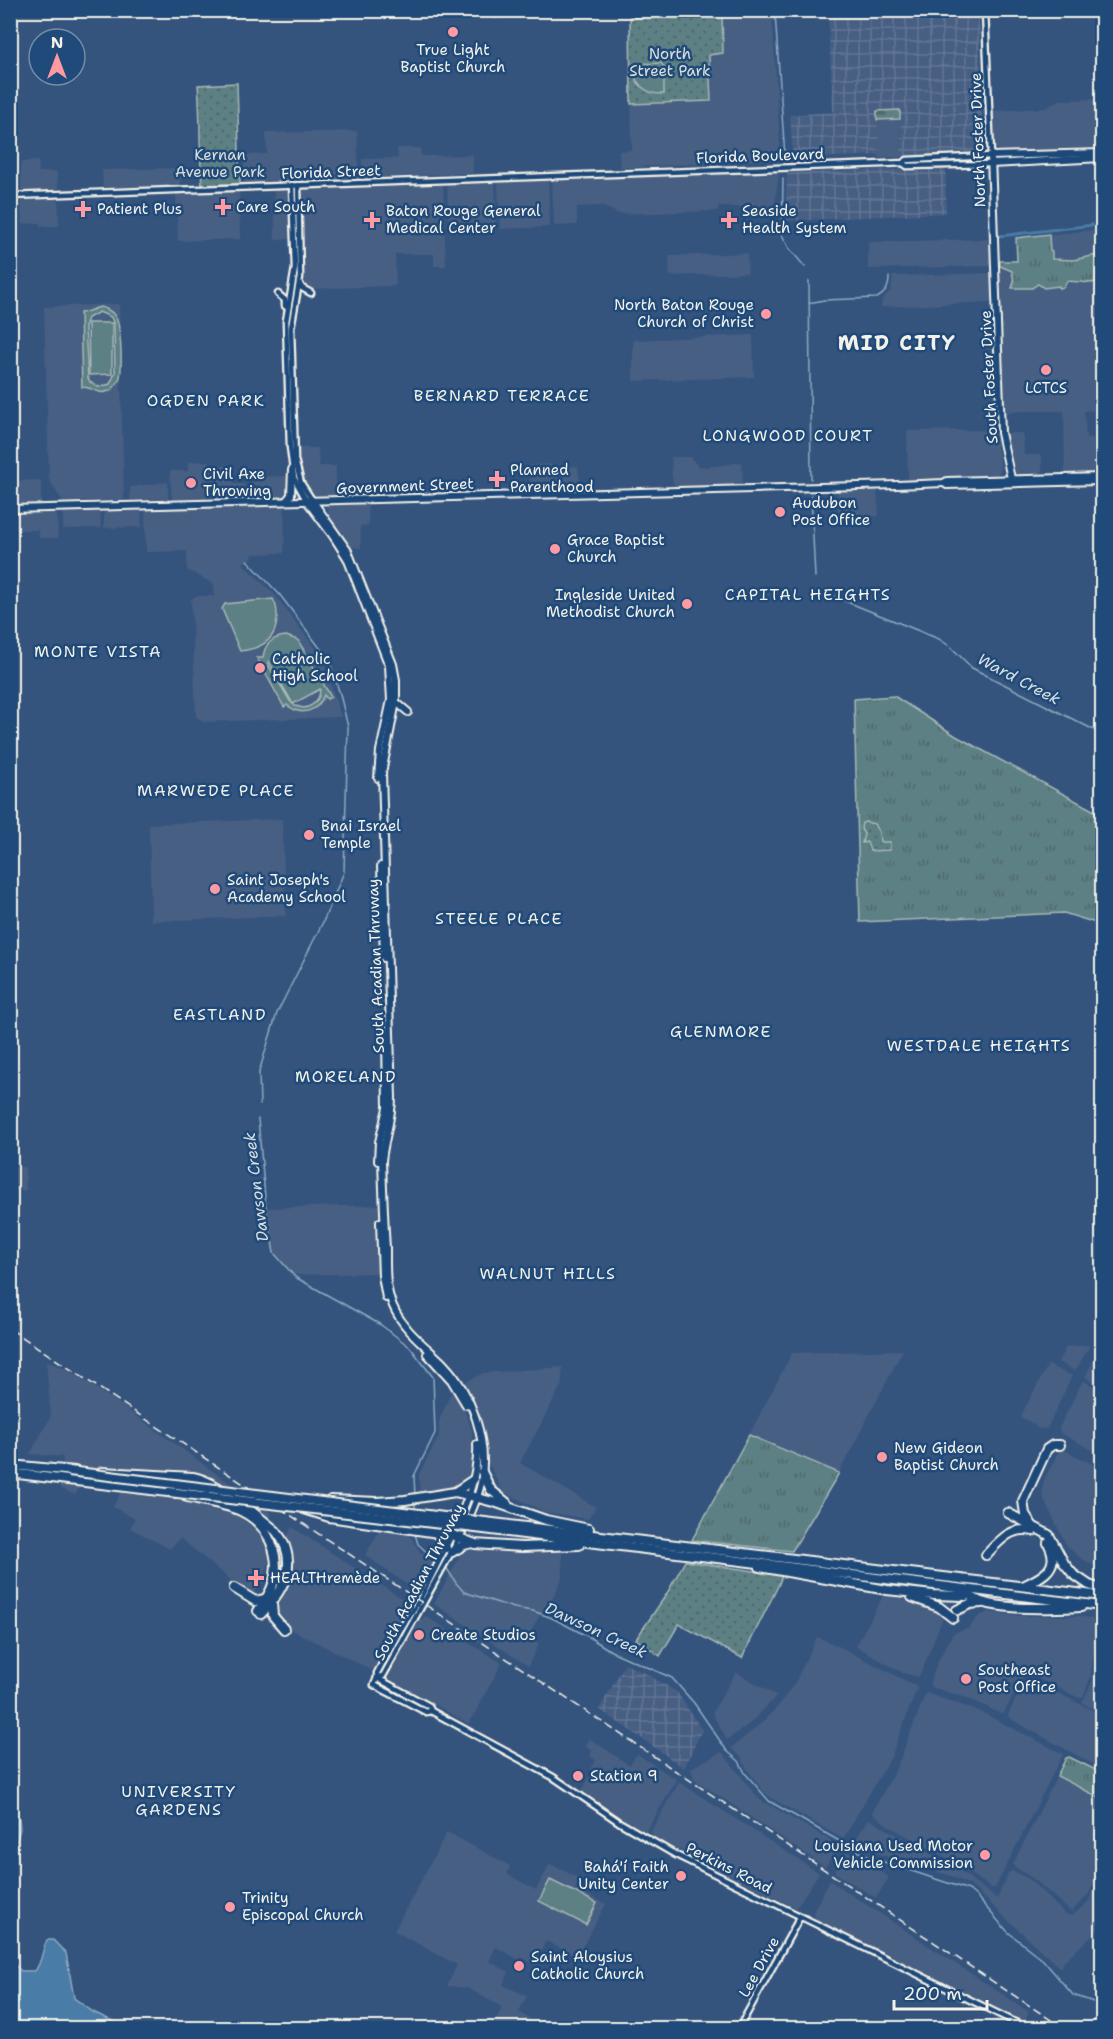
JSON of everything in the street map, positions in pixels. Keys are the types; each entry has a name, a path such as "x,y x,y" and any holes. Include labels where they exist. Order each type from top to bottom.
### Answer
{"highway":[{"path":"1023,1586 1043,1577 1050,1569 1052,1550 1048,1542 1033,1529 1023,1509 1023,1498 1047,1449 1053,1445 1060,1445"},
{"path":"10,1466 169,1492 485,1526 609,1536 1102,1596"},
{"path":"69,1472 276,1497 605,1544 1102,1606"},
{"path":"10,1473 100,1472 200,1478 211,1483 265,1522 283,1539 287,1552 287,1573 284,1584 260,1612"},
{"path":"482,1472 490,1490 515,1509"},
{"path":"454,1492 473,1480"},
{"path":"169,1492 238,1510 259,1524 269,1537 275,1557 275,1576 269,1600 273,1616 284,1629"},
{"path":"276,1497 377,1502 454,1492 546,1520 606,1532 609,1536"},
{"path":"300,1507 329,1517 456,1536 472,1543"},
{"path":"1007,1515 1051,1538 1064,1563 1073,1574 1089,1585 1102,1589"},
{"path":"986,1555 1009,1533 1033,1529"},
{"path":"435,1533 441,1537 447,1553 472,1543 522,1547 605,1544"},
{"path":"735,1560 770,1570 887,1590 926,1595 966,1594 985,1603"},
{"path":"234,1588 255,1601 269,1600"},
{"path":"887,1590 939,1607 953,1618"},
{"path":"957,1610 971,1603 1025,1608 1102,1606"}],"main road":[{"name":"North Foster Drive","path":"985,10 995,268"},
{"name":"Florida Boulevard","path":"617,174 903,163 907,160 991,156 1102,153"},
{"name":"Florida Boulevard","path":"903,163 907,166 991,164 1102,158"},
{"name":"Florida Street","path":"10,196 617,174"},
{"path":"295,185 299,282 302,288 311,293"},
{"path":"294,293 295,185"},
{"name":"South Foster Drive","path":"995,268 1001,433 1012,481"},
{"path":"294,293 299,282"},
{"name":"South Acadian Thruway","path":"294,293 288,308 287,335 292,470 296,484 342,539 353,560 394,668 396,702 384,755 382,779 392,1098 391,1119 384,1142 382,1161 387,1284 392,1304 400,1319 408,1330 447,1367 465,1394 477,1427 482,1454 482,1472 456,1536 383,1676 377,1678 375,1684"},
{"name":"South Acadian Thruway","path":"294,293 291,328 295,460 301,483 309,500 347,558 387,661 391,678 390,708 381,742 378,767 387,1101 378,1154 383,1290 398,1322 451,1380 467,1407 477,1442 473,1496"},
{"path":"278,294 284,299 285,306 288,308"},
{"path":"994,479 1002,473 1008,463"},
{"path":"285,501 291,495 292,470"},
{"name":"Government Street","path":"10,509 1102,479"},
{"name":"Government Street","path":"944,483 947,480 1012,481"},
{"path":"329,522 324,507 331,500"},
{"path":"396,702 408,712"},
{"name":"Perkins Road","path":"377,1678 429,1706 431,1711"},
{"name":"Perkins Road","path":"375,1684 426,1712 431,1711 553,1777 645,1838 755,1895 1027,2028"},
{"name":"Lee Drive","path":"739,2028 800,1917"}],"shaded area":[{"path":"828,11 979,11 983,151 901,157 900,110 877,111 879,155 793,159 790,115 833,112"},
{"path":"772,12 781,159 620,168 619,151 632,150 631,104 711,101 709,54 723,53 722,13"},
{"path":"1102,99 1102,148 1000,151 993,146 992,111 1046,108 1059,100"},
{"path":"900,119 901,157 879,158 877,120"},
{"path":"357,131 359,179 244,183 244,155 267,154 266,133"},
{"path":"397,148 420,148 421,156 473,155 473,173 363,178 362,159 398,158"},
{"path":"38,161 39,172 57,172 58,188 55,191 21,192 21,162"},
{"path":"180,168 180,186 103,188 102,170"},
{"path":"946,168 946,213 786,221 787,173"},
{"path":"779,173 774,211 746,212 745,207 718,207 718,211 619,214 602,206 577,207 577,225 554,226 552,179"},
{"path":"548,179 550,227 500,229 498,182"},
{"path":"495,182 496,229 449,232 447,183"},
{"name":"Baton Rouge General Medical Center","path":"443,184 446,266 434,266 434,254 395,254 396,285 305,288 302,280 299,193 304,189"},
{"path":"274,189 286,189 290,192 291,239 275,240"},
{"path":"239,191 240,239 178,241 176,194"},
{"path":"58,197 59,226 40,226 40,223 22,224 21,200"},
{"path":"16,198 17,229 11,229 11,199"},
{"path":"1102,229 1102,410 1084,411 1086,438 1102,438 1102,476 1065,475 1064,411 1004,413 1000,261 1017,261 1016,238"},
{"path":"990,239 992,266 868,269 868,242"},
{"path":"747,253 748,273 670,276 669,256"},
{"path":"991,273 992,302 881,307 882,300 891,290 893,276"},
{"path":"119,304 124,500 63,502 49,480 44,307"},
{"path":"753,335 754,377 633,381 633,340"},
{"path":"994,430 1001,468 998,474 908,481 907,431"},
{"path":"1006,433 1023,433 1024,455 1042,455 1042,475 1020,476 1016,474"},
{"path":"299,448 318,448 319,466 336,466 336,495 316,496 304,483"},
{"path":"671,457 690,457 698,466 708,467 742,462 743,483 741,486 676,487 672,477"},
{"path":"210,461 210,466 228,466 228,475 233,475 234,484 245,484 246,497 211,497 210,468 207,499 172,500 170,471 188,471 188,462"},
{"path":"550,464 551,467 578,466 580,483 578,489 533,490 530,485 530,465"},
{"path":"287,476 287,496 252,497 252,477"},
{"path":"41,480 41,502 38,505 11,506 11,481"},
{"path":"168,482 168,499 130,500 130,487"},
{"path":"838,489 877,489 879,516 838,518"},
{"path":"367,502 369,525 360,526 361,548 348,547 331,520 326,505"},
{"name":"Catholic High School","path":"285,505 284,553 253,554 252,558 242,563 275,595 322,657 341,717 203,722 196,716 191,600 195,596 214,596 214,584 187,570 187,551 146,552 145,510"},
{"path":"100,508 101,528 63,529 63,511"},
{"path":"141,508 142,527 104,528 104,510"},
{"path":"53,510 57,514 58,538 39,538 38,530 11,530 11,511"},
{"path":"282,819 286,916 151,921 149,824"},
{"path":"11,1167 25,1167 26,1190 11,1191"},
{"path":"380,1205 379,1273 293,1275 274,1253 266,1208"},
{"path":"1102,1344 1102,1387 1085,1377"},
{"path":"1088,1345 1075,1371 1058,1362 1066,1347"},
{"path":"903,1350 839,1473 749,1435 792,1353"},
{"path":"46,1361 67,1369 121,1405 271,1513 271,1550 264,1581 251,1597 180,1538 170,1549 130,1528 135,1519 113,1507 121,1492 80,1486 75,1495 60,1488 63,1457 30,1454 51,1416"},
{"path":"1048,1365 1072,1376 1047,1429 1036,1428 1035,1425 1020,1417"},
{"path":"563,1367 561,1386 520,1463 596,1507 588,1519 545,1512 503,1492 486,1459 475,1409 462,1384 483,1373"},
{"path":"1084,1381 1102,1391 1102,1455 1060,1433 1059,1428"},
{"path":"452,1390 462,1403 472,1431 473,1457 468,1478 446,1490 420,1492 419,1474 439,1436 439,1421"},
{"path":"1062,1449 1102,1469 1102,1571 1079,1557 1067,1546 1044,1500 1042,1490 1044,1480 1059,1450"},
{"path":"292,1527 412,1605 371,1670 290,1629 280,1619 278,1610 280,1600 292,1577 290,1544 285,1540"},
{"path":"381,1529 409,1534 420,1552 435,1564 419,1593 365,1555"},
{"path":"475,1548 562,1550 563,1575 554,1596 538,1618 529,1636 539,1644 528,1666 434,1604 461,1554"},
{"path":"884,1594 915,1602 943,1617 918,1677 903,1673 856,1646"},
{"path":"988,1612 1023,1616 1080,1616 1096,1620 1091,1676 1083,1697 1079,1698 1029,1674 1023,1677 1004,1713 1001,1714 970,1699 931,1687 929,1684 938,1661 953,1633 969,1628 979,1616"},
{"path":"425,1616 502,1663 469,1724 387,1677 402,1644"},
{"path":"1100,1617 1102,1617 1102,1713 1082,1703 1093,1680"},
{"path":"817,1637 916,1686 917,1689 891,1757 843,1839 771,1798 747,1769 742,1758 731,1748 764,1721 780,1704 795,1682"},
{"path":"625,1664 677,1692 702,1730 684,1768 599,1709"},
{"path":"736,1672 777,1696 748,1725 727,1740 712,1713"},
{"path":"1029,1678 1102,1715 1102,1769 1009,1718 1008,1714 1025,1681"},
{"path":"926,1693 981,1712 1063,1754 995,1888 991,1888 961,1866 889,1826 872,1813 897,1767"},
{"path":"589,1738 629,1765 637,1754 677,1780 646,1831 641,1831 582,1791 596,1760 590,1756 592,1751 585,1746"},
{"path":"722,1752 759,1799 840,1846 825,1867 694,1779 691,1768"},
{"path":"1057,1776 1102,1799 1102,1868 1088,1895 1071,1912 1034,1879 1014,1867 1013,1864"},
{"path":"679,1782 819,1873 796,1908 653,1837 651,1831"},
{"path":"11,1812 19,1817 20,1829 14,1850 11,1902"},
{"path":"869,1819 959,1870 997,1899 1008,1873 1012,1871 1029,1879 1065,1914 1072,1916 1089,1901 1102,1876 1102,1923 1060,1968 970,1885 951,1876 872,1851 855,1840"},
{"path":"447,1832 510,1866 507,1874 536,1890 550,1864 580,1879 575,1889 606,1904 577,1957 546,1941 542,1948 544,1949 537,1957 540,1959 536,1965 521,1957 519,1960 496,1947 489,1961 509,1972 503,1985 527,1996 519,2012 539,2025 538,2028 493,2028 501,2010 500,2006 467,1988 447,1986 457,1965 394,1931"},
{"path":"847,1852 889,1877 876,1898 834,1872"},
{"path":"829,1880 1029,2012 1025,2022 816,1919 813,1912"},
{"path":"47,1940 53,1940 66,1953 74,1998 93,2012 123,2026 143,2028 11,2028 11,1961 21,1971 35,1971"},
{"path":"996,2019 1017,2028 988,2028"}],"green space":[{"path":"493,10 628,10 628,11 493,18"},
{"name":"North Street Park","path":"722,13 723,53 709,55 711,101 631,104 630,17"},
{"path":"661,63 664,67 664,94 657,94 641,86 635,77 633,64"},
{"name":"Kernan Avenue Park","path":"237,83 240,184 202,185 198,85"},
{"path":"900,110 900,119 877,120 877,111"},
{"path":"1049,234 1052,259 1073,260 1102,254 1102,301 1097,281 1092,283 1067,281 1064,287 1059,288 1059,286 1044,288 1038,284 1032,288 1012,288 1014,282 1012,271 1000,266 1000,261 1017,261 1016,238"},
{"path":"101,307 115,316 120,339 119,380 112,389 105,392 82,387 80,313","holes":["99,312 111,317 114,325 115,373 110,384 99,387 90,382 88,378 85,327 88,318"]},
{"path":"88,323 112,323 112,374 89,375"},
{"path":"273,599 277,616 274,633 260,646 240,651 222,609 225,604"},
{"path":"286,636 298,640 331,697 327,699 324,695 318,705 308,711 298,711 287,705 284,707 257,658 263,658 265,649 277,638","holes":["268,660 293,704 269,666","320,689 318,699 308,707 293,704"]},
{"path":"894,696 956,736 1102,815 1102,925 1064,913 860,922 854,699"},
{"path":"862,823 874,824 879,832 880,842 890,842 890,850 870,851 867,842 862,843 864,834 861,829"},
{"path":"749,1435 839,1473 792,1551 692,1540"},
{"path":"685,1561 782,1575 742,1658 679,1624 660,1656 636,1639 666,1595"},
{"path":"1069,1757 1102,1773 1102,1799 1057,1776 1066,1758"},
{"path":"550,1880 597,1903 586,1925 539,1901"}],"waterway":[{"path":"775,13 785,157"},
{"path":"783,179 782,235 789,248 805,267"},
{"path":"999,236 1102,224"},
{"path":"809,303 824,300 877,298 886,289 889,277"},
{"path":"809,281 811,479"},
{"path":"811,495 815,577"},
{"name":"Dawson Creek","path":"247,560 280,595 329,660 348,727 344,872 323,922 277,1013 259,1072 260,1105"},
{"name":"Ward Creek","path":"830,595 939,639 951,647 972,668 1102,734"},
{"name":"Dawson Creek","path":"258,1119 266,1208 274,1253 295,1277 381,1325 410,1347 433,1377 435,1433 414,1476 415,1496"},
{"name":"Dawson Creek","path":"415,1501 415,1511"},
{"name":"Dawson Creek","path":"415,1534 418,1544 446,1567 464,1592 552,1618 611,1651 672,1678 694,1703 727,1751 739,1761 745,1773 769,1801 875,1859 969,1890 1008,1932 1043,1960 1073,1995 1102,2005"}],"railway":[{"path":"10,1329 1063,2028"}],"place":[{"name":"True Light Baptist Church","path":"453,32"},
{"name":"Care South","path":"223,207"},
{"name":"Patient Plus","path":"83,209"},
{"name":"Baton Rouge General Medical Center","path":"372,220"},
{"name":"Seaside Health System","path":"729,220"},
{"name":"North Baton Rouge Church of Christ","path":"766,314"},
{"name":"LCTCS","path":"1046,370"},
{"name":"Planned Parenthood","path":"497,479"},
{"name":"Civil Axe Throwing","path":"191,483"},
{"name":"Audubon Post Office","path":"780,512"},
{"name":"Grace Baptist Church","path":"555,549"},
{"name":"Ingleside United Methodist Church","path":"687,604"},
{"name":"Catholic High School","path":"260,668"},
{"name":"Bnai Israel Temple","path":"309,835"},
{"name":"Saint Joseph's Academy School","path":"215,889"},
{"name":"New Gideon Baptist Church","path":"882,1457"},
{"name":"HEALTHremède","path":"256,1578"},
{"name":"Create Studios","path":"419,1635"},
{"name":"Southeast Post Office","path":"966,1679"},
{"name":"Station 9","path":"578,1776"},
{"name":"Louisiana Used Motor Vehicle Commission","path":"985,1855"},
{"name":"Bahá'í Faith Unity Center","path":"681,1876"},
{"name":"Trinity Episcopal Church","path":"230,1907"},
{"name":"Saint Aloysius Catholic Church","path":"519,1966"}],"district":[{"name":"MID CITY","path":"897,343"},
{"name":"BERNARD TERRACE","path":"502,395"},
{"name":"OGDEN PARK","path":"206,400"},
{"name":"LONGWOOD COURT","path":"788,435"},
{"name":"CAPITAL HEIGHTS","path":"808,594"},
{"name":"MONTE VISTA","path":"98,651"},
{"name":"MARWEDE PLACE","path":"216,790"},
{"name":"STEELE PLACE","path":"499,918"},
{"name":"EASTLAND","path":"220,1014"},
{"name":"GLENMORE","path":"721,1031"},
{"name":"WESTDALE HEIGHTS","path":"979,1045"},
{"name":"MORELAND","path":"346,1076"},
{"name":"WALNUT HILLS","path":"548,1273"},
{"name":"UNIVERSITY GARDENS","path":"179,1800"}]}
